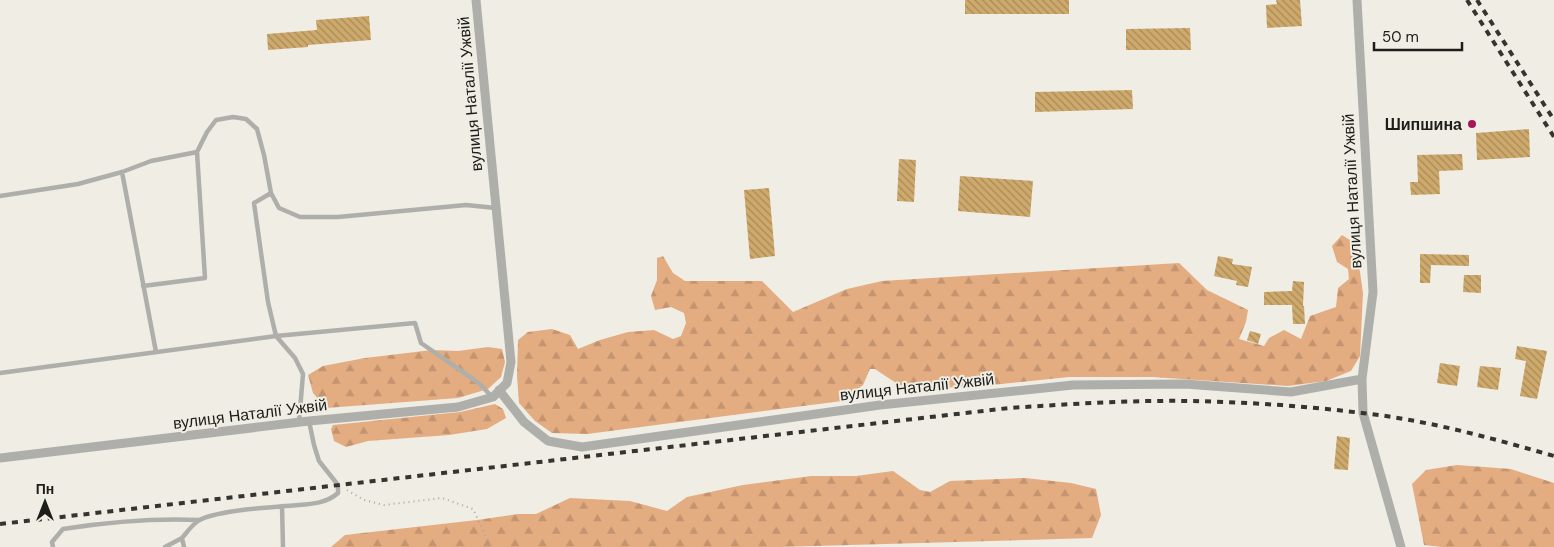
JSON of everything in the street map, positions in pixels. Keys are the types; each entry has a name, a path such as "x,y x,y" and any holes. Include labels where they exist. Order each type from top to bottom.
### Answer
{"street":[{"name":"вулиця Наталії Ужвій","path":"0,458 309,421 458,407 496,394 507,383 511,362 476,0"},
{"name":"вулиця Наталії Ужвій","path":"1357,0 1373,292 1362,379 1363,413 1401,547"},
{"name":"вулиця Наталії Ужвій","path":"496,394 524,422 548,441 582,446 880,405 1073,385 1185,384 1291,392 1362,379"}],"lane":[{"path":"143,286 205,278 197,152 207,132 216,120 233,117 246,119 257,129 271,193 279,208 300,217 338,217 466,205 496,208"},
{"path":"0,196 78,184 122,172 151,161 197,152"},
{"path":"122,172 156,352"},
{"path":"271,193 254,203 268,302 276,336 296,358 303,374 299,423"},
{"path":"0,373 276,336 415,322 421,343 496,394"},
{"path":"53,547 52,542 63,529 110,522 199,520 215,515 331,500 338,493 338,485 319,460 309,421"},
{"path":"282,506 283,547"},
{"path":"165,547 182,538 199,520"},
{"path":"182,538 184,547"}],"path":[{"path":"338,485 364,500 384,505 442,498 473,509 491,547"}],"green space":[{"path":"1342,235 1356,244 1363,293 1360,356 1351,371 1326,381 1288,386 1152,377 1069,377 939,388 899,385 875,369 870,369 863,385 842,401 587,434 552,433 535,421 519,403 517,376 518,340 528,332 552,329 570,335 578,349 628,332 654,330 673,339 681,336 686,323 684,313 671,307 655,310 651,296 657,280 657,258 663,256 673,273 685,281 762,281 793,312 847,289 882,281 1179,263 1207,290 1248,310 1246,322 1239,339 1264,346 1269,338 1284,330 1301,339 1310,316 1336,307 1338,288 1349,279 1348,269 1337,262 1332,246"},
{"path":"488,347 502,349 505,362 501,377 488,389 458,398 326,408 313,393 308,375 323,366 365,358 432,350 458,351"},
{"path":"495,404 503,409 506,418 487,429 449,435 368,441 346,447 334,441 331,429 333,425 460,412"},
{"path":"1457,465 1511,469 1554,483 1554,547 1442,547 1424,545 1412,484 1426,470"},
{"path":"893,471 920,490 930,492 950,481 1025,478 1071,483 1096,489 1101,515 1092,538 779,547 331,547 345,535 518,514 536,514 570,498 630,501 667,511 687,497 743,485 811,476 856,476"}],"building":[{"path":"965,0 1069,0 1069,14 965,14"},
{"path":"1276,0 1300,0 1302,26 1267,28 1266,5 1277,4"},
{"path":"369,16 371,40 268,50 267,34 317,30 316,20"},
{"path":"1190,28 1191,50 1126,50 1126,29"},
{"path":"1132,90 1133,109 1035,112 1035,92"},
{"path":"1529,129 1530,157 1477,160 1476,133"},
{"path":"1462,154 1463,170 1439,171 1440,194 1411,195 1410,182 1418,182 1417,155"},
{"path":"899,159 916,160 914,202 897,201"},
{"path":"960,176 1033,181 1030,217 958,211"},
{"path":"769,188 775,256 750,259 744,190"},
{"path":"1420,254 1469,255 1469,266 1431,265 1430,283 1420,283"},
{"path":"1218,256 1233,259 1232,264 1252,267 1248,287 1236,285 1237,281 1214,276"},
{"path":"1464,275 1481,275 1481,293 1463,292"},
{"path":"1293,281 1304,282 1303,306 1305,324 1293,324 1292,305 1264,305 1264,292 1292,291"},
{"path":"1250,331 1261,334 1258,344 1247,340"},
{"path":"1517,346 1547,351 1537,399 1520,396 1526,361 1515,359"},
{"path":"1440,363 1460,366 1457,386 1437,383"},
{"path":"1480,366 1501,368 1498,390 1477,387"},
{"path":"1337,436 1350,438 1348,470 1334,469"}],"railway":[{"path":"1467,0 1554,137"},
{"path":"1477,0 1554,120"},
{"path":"0,524 1009,408 1100,403 1233,402 1298,406 1362,413 1435,425 1554,456"}],"place":[{"name":"Шипшина","path":"1472,124"}]}
